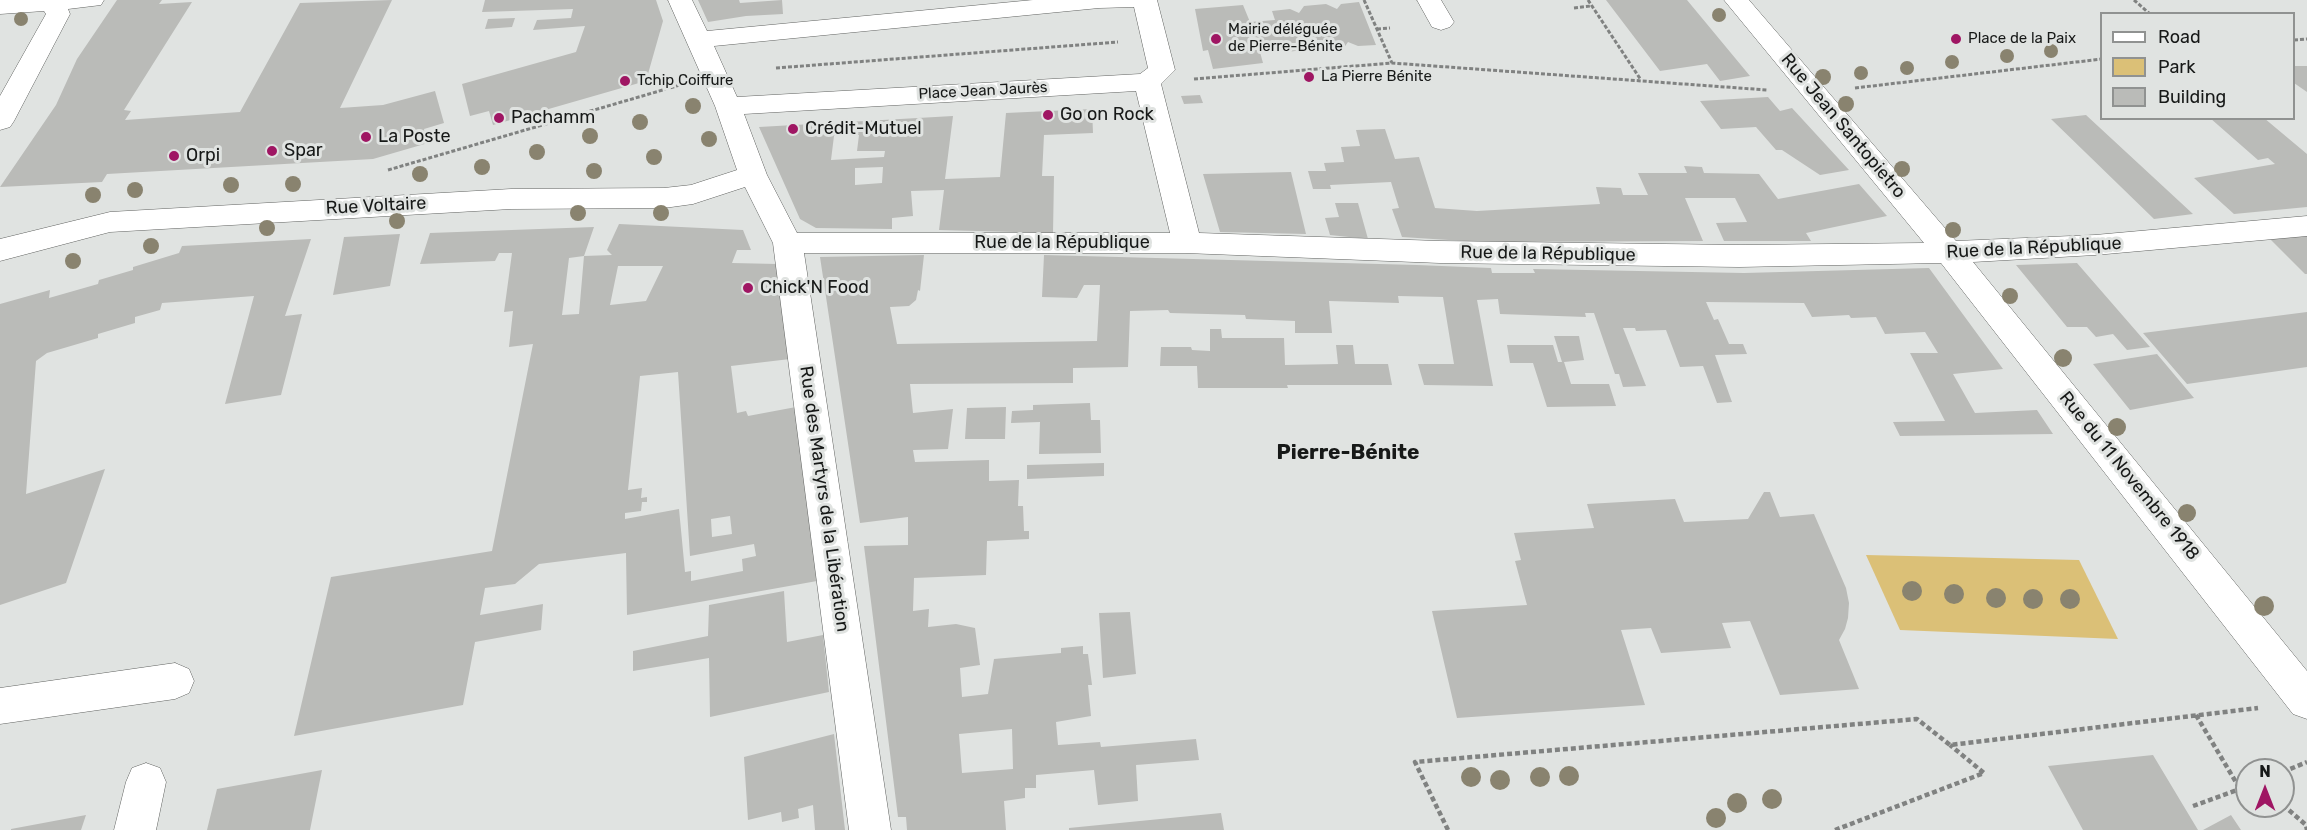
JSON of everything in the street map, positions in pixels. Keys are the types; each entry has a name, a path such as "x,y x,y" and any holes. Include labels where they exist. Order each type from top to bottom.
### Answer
{"street":[{"path":"0,7 92,0"},
{"name":"Rue des Martyrs de la Libération","path":"680,0 728,106 753,175 788,243 870,830"},
{"path":"698,40 1099,1 1138,0"},
{"path":"1145,0 1162,70 1149,89 1184,225 1185,243"},
{"path":"1429,0 1441,22"},
{"name":"Rue Jean Santopietro","path":"1736,0 1948,253"},
{"path":"0,121 58,14 52,3"},
{"name":"Place Jean Jaurès","path":"728,106 1149,89"},
{"name":"Rue Voltaire","path":"0,250 110,222 511,199 664,198 693,194 753,175"},
{"name":"Rue de la République","path":"788,243 1185,243 1440,252 1739,256 1948,253 2095,245 2307,226"},
{"name":"Rue du 11 Novembre 1918","path":"1948,253 2307,701"},
{"path":"0,706 174,681"},
{"path":"135,830 146,782"}],"path":[{"path":"1364,0 1392,63"},
{"path":"1588,0 1641,81"},
{"path":"2134,0 2148,12"},
{"path":"1574,8 1591,6"},
{"path":"873,23 873,62"},
{"path":"1377,29 1390,28"},
{"path":"388,170 727,71 1155,40"},
{"path":"1149,89 1165,95 1178,80 1392,63 1815,93 2100,59"},
{"path":"1950,745 2262,708"},
{"path":"2196,715 2235,781"},
{"path":"1448,830 1414,762 1917,720 1984,773 1835,830"},
{"path":"2193,806 2235,791"},
{"path":"2295,815 2306,825 2307,830"}],"green space":[{"path":"1866,555 2079,560 2118,639 1900,630"}],"building":[{"path":"117,0 162,0 159,4 192,2 124,110 131,111 125,120 240,112 300,3 392,0 340,108 383,105 435,91 444,123 424,129 428,143 373,159 107,174 102,182 0,187 56,105 77,59"},
{"path":"485,0 656,0 663,21 646,81 493,125 489,111 470,116 462,84 576,52 585,26 533,30 537,20 571,18 573,9 482,12"},
{"path":"698,0 739,0 740,3 782,0 783,14 746,16 708,22"},
{"path":"1606,0 1687,0 1750,76 1720,81 1707,64 1660,71"},
{"path":"1359,2 1376,45 1358,46 1348,42 1343,49 1323,51 1313,45 1311,49 1287,52 1283,42 1258,45 1263,63 1213,69 1208,50 1203,51 1195,9 1243,5 1250,22 1275,20 1272,11 1290,9 1299,13 1304,6 1326,4 1337,9 1341,4"},
{"path":"515,18 512,27 485,29 488,19"},
{"path":"2295,66 2307,66 2307,92 2295,84"},
{"path":"1200,95 1203,103 1184,104 1181,96"},
{"path":"1768,97 1780,111 1792,108 1849,170 1820,175 1782,150 1776,150 1756,127 1721,129 1700,101"},
{"path":"1092,109 1093,133 1044,135 1042,176 1054,176 1053,233 939,230 944,190 911,191 913,216 892,218 892,229 816,228 800,219 759,127 953,116 945,179 1000,177 1006,113","holes":["859,135 857,151 885,151 884,157 831,160 834,136","883,167 882,183 855,185 855,168"]},
{"path":"2086,115 2193,214 2154,219 2051,119"},
{"path":"2212,120 2266,120 2307,154 2307,207 2234,214 2194,178 2275,164 2268,158 2258,160"},
{"path":"1385,129 1395,159 1419,157 1435,208 1477,211 1600,204 1596,187 1621,188 1623,195 1648,195 1638,173 1687,173 1684,166 1702,167 1704,173 1759,174 1778,199 1859,184 1887,216 1806,233 1811,241 1724,241 1716,223 1747,222 1735,198 1685,198 1703,241 1480,242 1402,237 1392,209 1399,208 1391,182 1330,185 1331,189 1313,189 1308,171 1326,171 1324,163 1344,162 1341,147 1360,146 1356,130"},
{"path":"1291,172 1306,234 1220,232 1203,174"},
{"path":"1335,203 1358,203 1368,239 1330,235 1325,218 1339,217"},
{"path":"619,224 743,230 751,250 737,250 732,263 777,264 790,359 731,366 737,413 746,411 748,416 796,407 817,581 627,615 626,553 539,564 515,584 485,588 480,615 543,604 541,630 475,642 463,705 294,736 331,577 492,551 533,344 509,347 513,311 504,312 512,253 499,253 495,261 420,264 430,233 594,227 584,256 612,255 607,250","holes":["584,256 579,314 562,315 569,258","618,266 663,266 646,301 610,305","678,372 690,556 754,544 756,556 742,559 743,571 691,581 691,571 685,572 679,509 625,519 625,513 641,511 642,502 647,502 647,497 641,498 642,488 628,490 640,376","730,516 732,534 712,537 711,519"]},
{"path":"400,234 390,286 333,295 344,237"},
{"path":"2307,234 2307,274 2305,274 2268,237"},
{"path":"311,239 285,316 302,314 281,395 225,404 254,296 162,303 160,310 135,317 135,323 98,334 98,338 47,353 36,361 26,494 105,469 66,583 0,605 0,304 50,290 49,298 98,284 99,280 179,253 182,246"},
{"path":"924,255 920,291 918,290 916,300 909,306 890,307 897,344 1097,341 1100,285 1084,285 1077,298 1042,297 1044,255 1417,265 1491,268 1492,273 1535,273 1533,269 1744,273 1929,268 2003,369 1953,374 1975,413 2037,410 2053,434 1900,436 1893,422 1945,421 1910,353 1938,353 1925,332 1885,334 1876,317 1851,318 1849,315 1812,317 1804,303 1706,302 1714,320 1718,319 1729,344 1743,344 1747,354 1715,355 1732,402 1717,403 1703,366 1680,367 1666,330 1636,331 1635,328 1623,328 1646,386 1623,387 1619,374 1615,374 1594,313 1585,313 1586,317 1500,314 1498,299 1477,300 1493,386 1424,385 1418,364 1454,364 1443,297 1398,296 1399,303 1329,301 1332,333 1295,333 1295,321 1246,319 1245,315 1170,313 1168,310 1130,311 1128,367 1073,368 1073,383 910,384 913,413 953,409 948,449 913,450 915,462 989,460 989,481 1019,480 1018,506 1023,506 1024,531 1029,531 1029,539 987,541 986,575 914,578 913,611 929,609 928,627 956,624 975,628 980,665 960,668 962,697 988,694 994,659 1061,653 1061,648 1083,646 1083,654 1088,654 1092,685 1088,685 1091,716 1056,722 1058,745 1100,742 1101,747 1196,739 1199,760 1136,765 1138,801 1098,805 1094,770 1036,775 1036,788 1025,788 1025,798 1004,801 1006,830 907,830 906,817 898,817 864,546 908,545 908,517 860,523 820,257","holes":["1012,729 1013,769 962,773 959,734"]},
{"path":"2077,263 2150,347 2127,350 2113,334 2096,337 2087,327 2067,327 2016,265"},
{"path":"2307,312 2307,367 2187,384 2143,333"},
{"path":"1210,329 1221,329 1222,338 1284,338 1285,365 1338,364 1336,345 1353,345 1355,364 1388,364 1392,385 1198,388 1197,366 1160,366 1161,347 1191,347 1192,350 1210,351"},
{"path":"1554,336 1579,336 1584,360 1564,362 1571,384 1609,384 1616,406 1547,407 1533,363 1510,363 1507,345 1553,345 1558,362 1562,362"},
{"path":"2157,354 2194,398 2130,410 2093,364"},
{"path":"1090,403 1091,420 1100,420 1101,453 1039,454 1040,422 1011,423 1012,411 1033,410 1033,405"},
{"path":"1006,407 1005,439 965,439 967,408"},
{"path":"1104,463 1104,476 1027,479 1027,465"},
{"path":"1764,492 1770,492 1780,517 1814,514 1846,588 1849,603 1848,618 1839,640 1859,689 1780,695 1750,621 1722,623 1731,648 1661,653 1651,628 1621,630 1645,705 1457,718 1432,611 1527,605 1515,561 1521,560 1514,533 1594,528 1587,504 1675,499 1684,522 1748,519"},
{"path":"784,591 787,642 823,635 829,692 710,717 709,658 633,671 633,651 708,636 709,605"},
{"path":"1130,612 1136,674 1103,678 1099,613"},
{"path":"834,734 845,830 815,830 813,805 798,809 799,818 782,822 781,812 748,820 744,757"},
{"path":"2153,755 2198,830 2083,830 2048,766"},
{"path":"322,770 310,830 207,830 217,789"},
{"path":"1221,813 1224,830 1069,830 1069,828"},
{"path":"86,815 81,830 11,830 11,829"},
{"path":"2231,815 2241,830 2203,830"}],"place":[{"name":"Mairie déléguée de Pierre-Bénite","path":"1216,39"},
{"name":"Place de la Paix","path":"1956,39"},
{"name":"La Pierre Bénite","path":"1309,77"},
{"name":"Tchip Coiffure","path":"625,81"},
{"name":"Go on Rock","path":"1048,115"},
{"name":"Pachamm","path":"499,118"},
{"name":"Crédit-Mutuel","path":"793,129"},
{"name":"La Poste","path":"366,137"},
{"name":"Spar","path":"272,151"},
{"name":"Orpi","path":"174,156"},
{"name":"Chick'N Food","path":"748,288"}],"district":[{"name":"Pierre-Bénite","path":"1348,453"}]}
